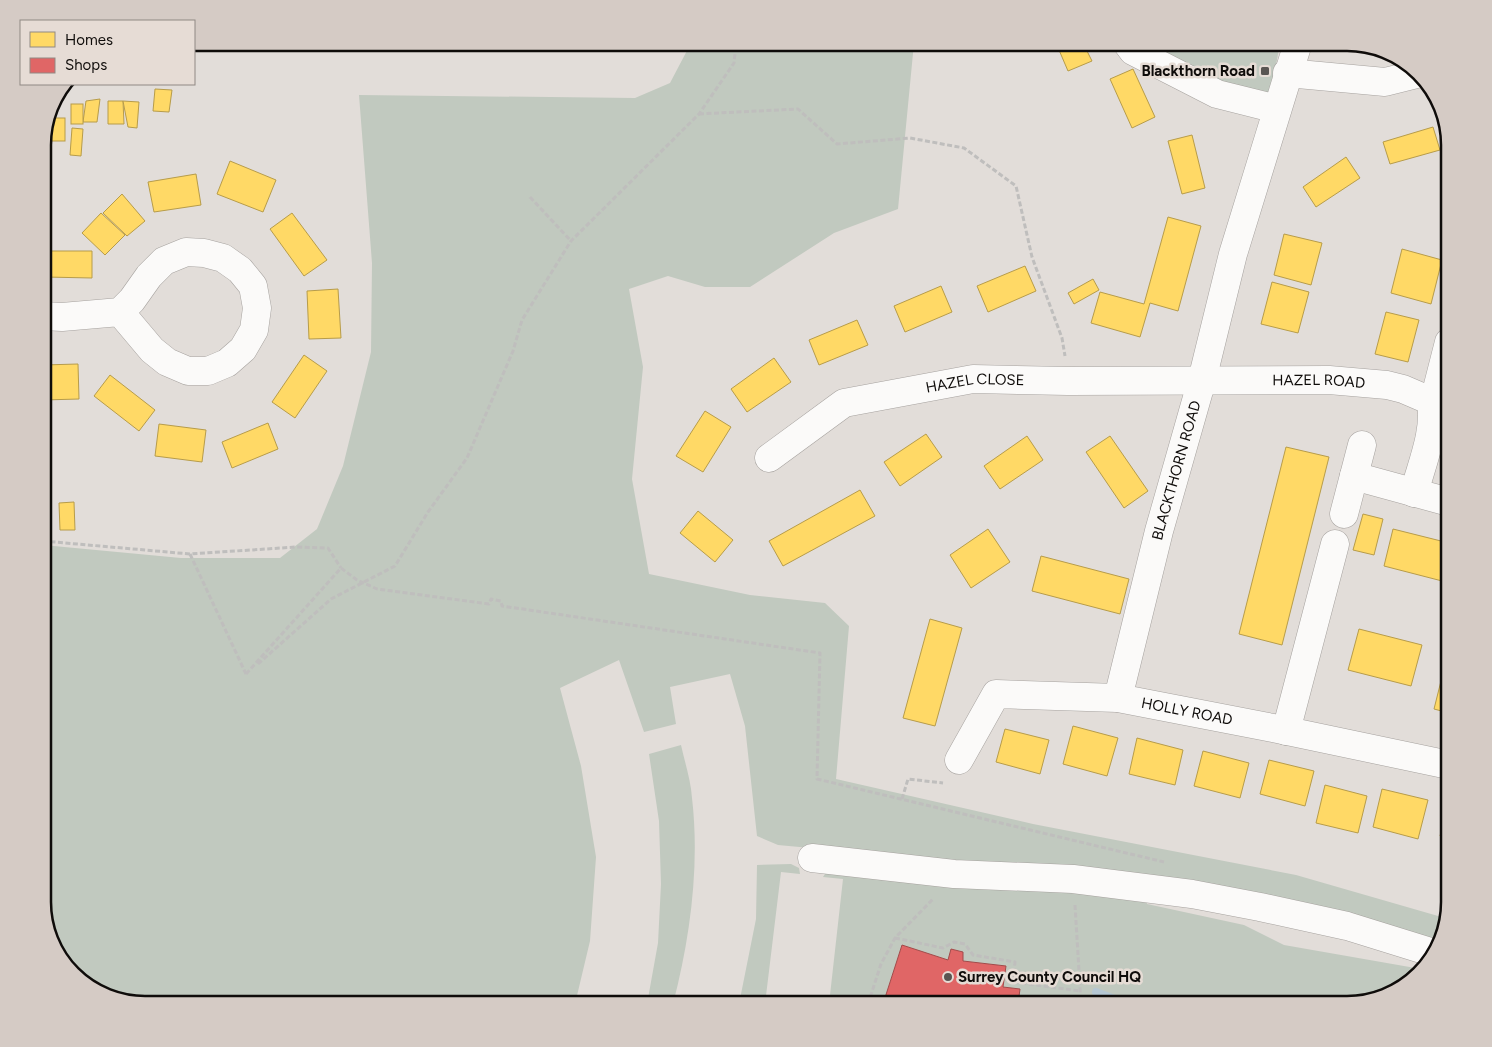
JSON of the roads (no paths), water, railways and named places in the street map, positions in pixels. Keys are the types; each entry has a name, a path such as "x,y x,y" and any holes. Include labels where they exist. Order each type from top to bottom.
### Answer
{"street":[{"path":"1133,51 1217,94 1277,108"},
{"name":"BLACKTHORN ROAD","path":"1118,698 1159,530 1202,380 1233,254 1295,51"},
{"path":"1287,73 1385,82 1409,76"},
{"path":"51,316 120,312 132,300 148,276 164,261 186,252 204,252 223,258 240,270 253,286 256,308 254,330 243,349 227,363 208,371 188,371 167,362 152,350 120,312"},
{"path":"1414,493 1429,439 1433,415 1431,401 1436,393 1441,375"},
{"name":"HAZEL CLOSE","path":"769,458 844,402 973,379 1068,381 1202,380"},
{"name":"HAZEL ROAD","path":"1202,380 1369,382 1403,389 1431,401"},
{"path":"1344,514 1362,444"},
{"path":"1354,476 1441,500"},
{"path":"1286,731 1335,544"},
{"name":"HOLLY ROAD","path":"959,760 996,694 1118,698 1441,763"},
{"path":"812,858 954,874 1073,879 1192,894 1347,926 1427,951"}],"waterway":[{"path":"1096,992 1107,996"}],"place":[{"name":"Blackthorn Road","path":"1265,71"},
{"name":"Surrey County Council HQ","path":"948,977"}]}
